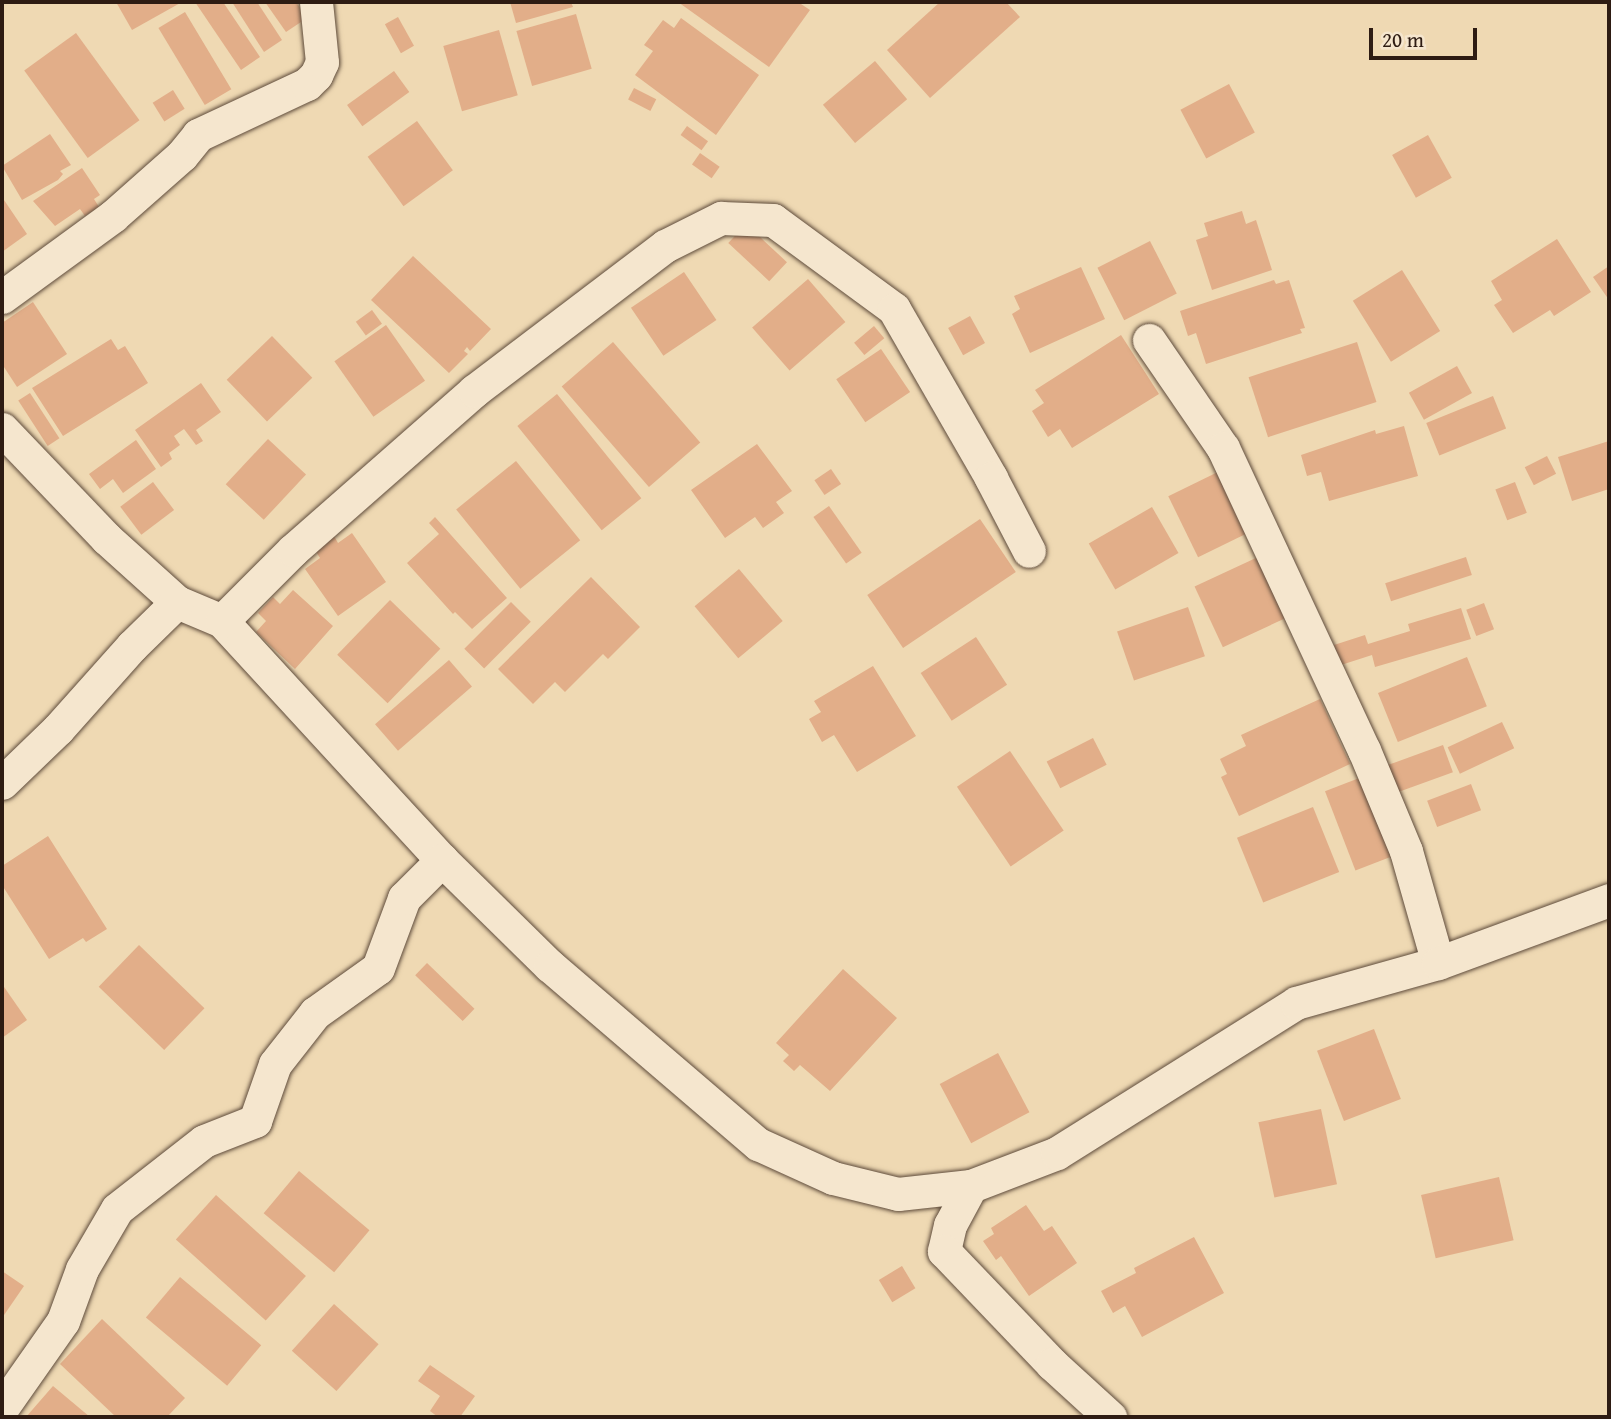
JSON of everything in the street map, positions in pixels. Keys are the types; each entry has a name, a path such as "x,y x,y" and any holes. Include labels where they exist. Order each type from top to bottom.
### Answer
{"street":[{"path":"2,297 113,216 182,155 198,135 307,84 316,75 322,62 316,2"},
{"path":"222,621 293,550 474,391 665,246 721,218 773,220 894,309 991,478 1029,551"},
{"path":"1149,340 1223,448 1353,726 1405,851 1438,963"},
{"path":"2,429 106,538 177,602 222,621 442,860 550,966 758,1144 833,1178 898,1194 971,1186 1057,1153 1296,1003 1438,963 1609,900"},
{"path":"2,783 58,729 132,646 177,602"},
{"path":"2,1408 63,1321 82,1269 117,1209 204,1142 255,1121 275,1064 315,1013 378,968 404,898 442,860"},
{"path":"971,1186 950,1225 944,1251 1052,1364 1110,1417"}],"building":[{"path":"116,2 182,2 132,30"},
{"path":"195,2 223,2 260,57 241,70"},
{"path":"232,2 257,2 282,40 264,52"},
{"path":"265,2 296,2 307,18 286,32"},
{"path":"510,2 571,2 573,7 516,23"},
{"path":"678,2 798,2 810,10 769,67"},
{"path":"940,2 1006,2 1020,17 930,98 887,50"},
{"path":"185,12 231,89 205,105 158,28"},
{"path":"576,14 592,69 532,86 516,31"},
{"path":"398,17 414,46 401,53 385,24"},
{"path":"681,18 759,75 716,135 635,75 653,51 644,45 663,20 674,28"},
{"path":"499,30 518,95 462,111 443,46"},
{"path":"76,33 139,120 88,158 24,71"},
{"path":"875,61 907,99 855,143 823,105"},
{"path":"394,71 409,92 362,126 347,105"},
{"path":"1229,84 1255,133 1206,158 1180,110"},
{"path":"634,88 656,99 650,111 628,100"},
{"path":"173,90 185,109 164,121 153,103"},
{"path":"417,121 453,170 404,206 368,157"},
{"path":"687,126 708,141 702,150 681,135"},
{"path":"50,134 71,165 60,171 63,174 58,180 22,200 2,166"},
{"path":"1428,135 1452,178 1416,198 1392,155"},
{"path":"700,153 720,167 712,178 692,164"},
{"path":"82,168 100,195 94,199 99,207 85,216 80,209 55,226 33,201"},
{"path":"2,197 27,234 2,252"},
{"path":"1242,211 1246,224 1256,220 1272,270 1212,290 1196,240 1208,236 1204,223"},
{"path":"746,224 787,262 769,281 728,243"},
{"path":"1557,239 1591,292 1554,316 1550,310 1513,333 1494,305 1502,300 1491,281"},
{"path":"1150,241 1177,294 1124,320 1097,268"},
{"path":"413,256 491,329 470,351 467,347 464,351 468,354 449,373 371,300"},
{"path":"1609,266 1609,300 1593,277"},
{"path":"1081,267 1105,319 1030,353 1012,314 1020,309 1014,296"},
{"path":"1402,270 1440,331 1391,362 1353,301"},
{"path":"684,272 716,320 663,356 631,308"},
{"path":"808,279 845,322 790,371 752,328"},
{"path":"1274,280 1276,284 1289,280 1305,328 1300,329 1302,333 1206,364 1196,333 1188,336 1180,311"},
{"path":"33,302 67,354 17,387 2,364 2,323"},
{"path":"372,310 382,324 366,336 356,322"},
{"path":"970,316 985,343 963,355 948,328"},
{"path":"386,325 425,381 373,417 334,361"},
{"path":"874,326 884,338 864,355 854,343"},
{"path":"1121,335 1159,394 1072,448 1060,429 1048,437 1032,411 1044,403 1035,390"},
{"path":"272,336 312,378 267,421 227,380"},
{"path":"111,339 118,350 125,346 148,383 63,436 32,388"},
{"path":"613,342 700,442 649,487 562,387"},
{"path":"1357,342 1376,402 1268,437 1249,377"},
{"path":"881,349 910,392 865,422 836,379"},
{"path":"1457,366 1472,393 1424,420 1409,393"},
{"path":"201,383 221,412 196,430 203,441 196,445 184,429 174,436 180,445 169,453 172,459 161,467 135,430"},
{"path":"30,393 59,438 48,446 18,401"},
{"path":"557,394 641,498 602,530 517,426"},
{"path":"1493,396 1506,428 1439,455 1426,423"},
{"path":"1404,426 1418,476 1329,501 1321,472 1307,476 1301,455 1375,430 1376,434"},
{"path":"268,439 306,474 264,520 226,484"},
{"path":"136,440 156,469 123,493 113,479 100,489 89,474"},
{"path":"1609,441 1609,489 1572,501 1558,457"},
{"path":"757,444 792,491 776,502 784,513 763,528 755,517 725,538 691,490"},
{"path":"1547,456 1556,474 1534,485 1525,467"},
{"path":"516,461 580,540 520,589 456,509"},
{"path":"831,469 841,484 824,495 814,480"},
{"path":"1224,469 1254,530 1198,557 1168,496"},
{"path":"153,482 174,510 141,535 120,507"},
{"path":"1515,482 1527,513 1507,520 1495,490"},
{"path":"829,506 862,553 846,564 813,517"},
{"path":"1152,507 1178,553 1115,589 1089,544"},
{"path":"435,517 507,598 472,629 455,612 453,614 407,563 439,534 429,523"},
{"path":"980,519 1016,572 903,648 867,595"},
{"path":"352,533 386,582 338,616 305,569 320,558 315,550 334,536 338,543"},
{"path":"1258,557 1286,618 1223,647 1195,587"},
{"path":"1466,557 1472,575 1391,601 1385,583"},
{"path":"739,569 783,621 738,658 695,606"},
{"path":"591,577 640,627 608,659 603,654 565,692 555,682 533,704 498,669"},
{"path":"293,590 333,626 295,669 256,632 266,621 258,613 273,597 280,604"},
{"path":"390,600 440,649 388,703 337,655"},
{"path":"511,602 531,622 484,668 464,649"},
{"path":"1484,603 1494,629 1476,636 1466,610"},
{"path":"1188,607 1205,656 1134,681 1117,631"},
{"path":"1461,608 1471,639 1375,667 1372,655 1341,665 1334,645 1365,635 1368,644 1410,631 1408,624"},
{"path":"976,637 1007,685 952,721 921,673"},
{"path":"1467,657 1487,706 1398,742 1378,693"},
{"path":"449,660 472,686 398,751 375,724"},
{"path":"873,666 916,736 857,772 834,735 822,742 809,719 821,712 814,701"},
{"path":"1320,699 1350,764 1239,816 1221,777 1227,774 1220,759 1246,746 1241,735"},
{"path":"1502,722 1514,748 1460,774 1448,747"},
{"path":"1093,738 1107,765 1060,788 1047,762"},
{"path":"1443,745 1453,772 1396,793 1386,766"},
{"path":"1010,751 1064,831 1011,866 957,787"},
{"path":"1367,775 1397,854 1355,870 1325,791"},
{"path":"1471,784 1481,810 1437,827 1427,801"},
{"path":"1313,807 1339,872 1263,903 1237,838"},
{"path":"48,836 107,929 86,942 83,938 49,959 2,885 2,866"},
{"path":"139,945 204,1008 164,1050 99,987"},
{"path":"427,963 474,1009 463,1021 415,975"},
{"path":"843,969 897,1018 830,1091 800,1065 794,1071 783,1061 789,1055 776,1043"},
{"path":"2,984 27,1020 2,1038"},
{"path":"1374,1029 1401,1099 1344,1121 1317,1051"},
{"path":"998,1053 1029,1112 971,1143 940,1084"},
{"path":"1321,1109 1337,1184 1274,1198 1258,1122"},
{"path":"299,1171 369,1230 334,1272 264,1213"},
{"path":"1499,1177 1514,1240 1436,1258 1421,1195"},
{"path":"216,1195 306,1276 266,1321 176,1240"},
{"path":"1026,1205 1044,1231 1052,1226 1077,1263 1029,1296 1001,1256 996,1260 983,1241 994,1234 991,1228"},
{"path":"1194,1237 1224,1293 1142,1337 1125,1306 1113,1313 1101,1291 1136,1273 1134,1268"},
{"path":"902,1266 915,1288 892,1302 879,1280"},
{"path":"2,1271 24,1286 2,1318"},
{"path":"180,1277 261,1345 227,1386 146,1318"},
{"path":"334,1304 379,1344 336,1391 292,1351"},
{"path":"102,1319 185,1398 167,1417 116,1417 60,1364"},
{"path":"430,1365 475,1396 460,1417 438,1417 430,1411 440,1396 418,1381"},
{"path":"53,1386 90,1417 26,1417"}]}
